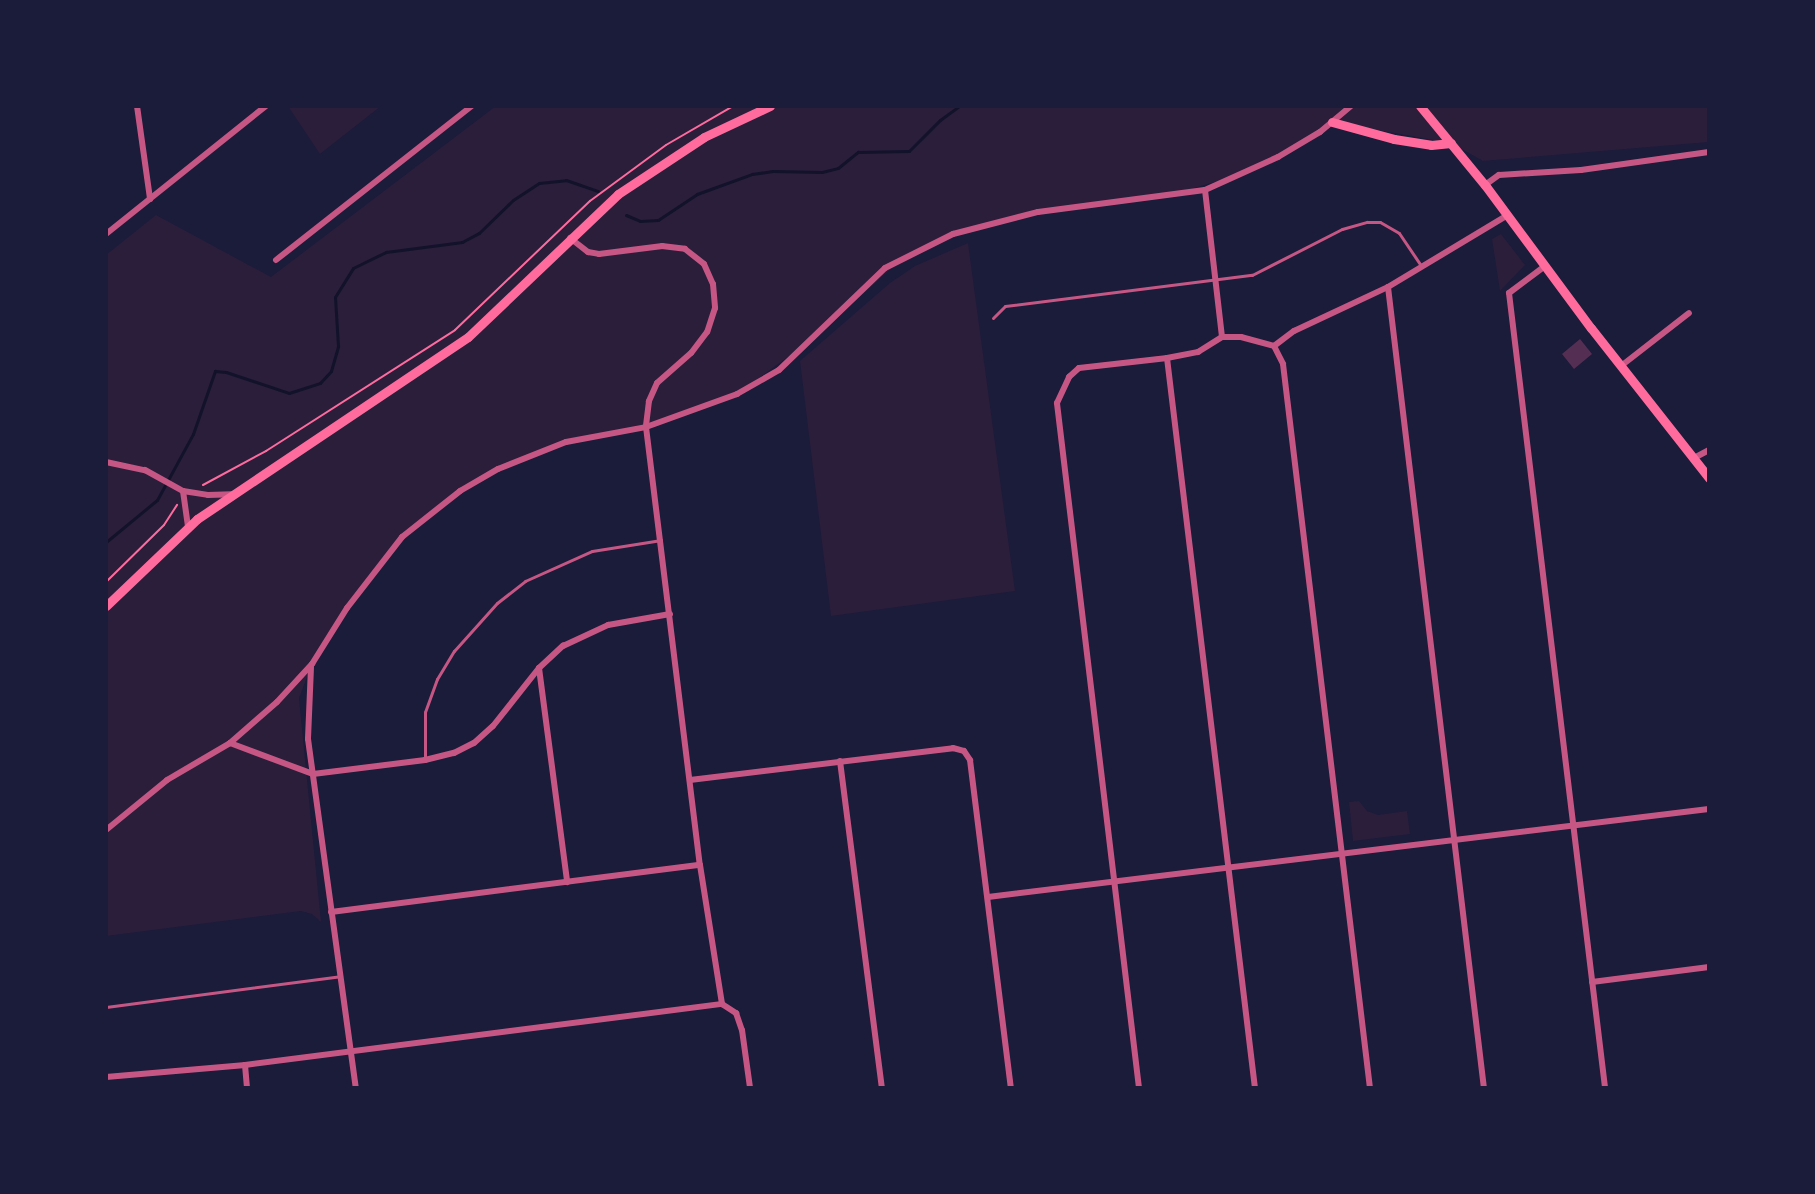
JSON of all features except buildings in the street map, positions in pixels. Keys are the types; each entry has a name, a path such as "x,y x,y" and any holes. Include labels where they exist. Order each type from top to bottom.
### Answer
{"main road":[{"path":"106,606 188,527 232,494 455,347 493,316 618,194 704,137 770,106"},
{"path":"1420,106 1485,185 1709,478"},
{"path":"1332,122 1394,139 1431,145 1451,143"}],"street":[{"path":"137,106 150,199"},
{"path":"106,234 266,106"},
{"path":"276,260 472,106"},
{"path":"106,830 167,780 230,743 277,702 312,664 347,608 393,547 421,520 460,491 538,452 646,427 725,399 779,370 885,268 953,234 1038,212 1205,190 1278,157 1351,106"},
{"path":"249,107 250,118"},
{"path":"1485,185 1499,175 1581,170 1709,152"},
{"path":"1205,190 1222,337"},
{"path":"1274,346 1294,331 1388,287 1508,215"},
{"path":"570,238 588,252 599,254 662,246 679,248 697,256 709,274 715,299 710,325 700,343 657,383 649,401 646,427 700,865 722,1004"},
{"path":"1545,266 1509,293 1605,1088"},
{"path":"1388,287 1484,1088"},
{"path":"1621,366 1689,313"},
{"path":"1139,1088 1057,403 1061,389 1079,368 1198,352 1222,337 1253,339 1274,346 1283,364 1370,1088"},
{"path":"1167,358 1255,1088"},
{"path":"1694,458 1709,450"},
{"path":"106,462 128,465 153,474 183,491 208,495 232,494"},
{"path":"183,491 188,527"},
{"path":"230,743 313,774 425,760 474,743 493,726 539,668 563,646 589,632 670,614"},
{"path":"312,664 307,708 313,774 356,1088"},
{"path":"539,668 567,882"},
{"path":"690,780 953,748 964,751 970,760 1011,1088"},
{"path":"840,761 882,1088"},
{"path":"988,897 1709,809"},
{"path":"331,912 700,865"},
{"path":"1592,982 1709,967"},
{"path":"106,1077 245,1065 722,1004 736,1013 742,1030 750,1088"},
{"path":"245,1065 247,1088"}],"lane":[{"path":"993,318 1005,306 1252,275 1342,229 1367,222 1380,222 1399,233 1421,266"},
{"path":"425,760 425,712 437,679 454,651 497,603 525,581 592,551 661,540"},
{"path":"106,1007 340,976"}],"path":[{"path":"194,487 210,482 254,458 455,330 590,201 677,138 733,106"},
{"path":"106,582 180,504"}],"shaded area":[{"path":"288,106 381,106 320,154"},
{"path":"496,106 1709,106 1709,142 1483,161 1451,143 1332,122 1248,172 1174,194 1004,218 907,254 819,334 737,394 646,427 538,452 460,491 385,557 312,664 299,698 321,922 312,914 301,911 106,936 106,255 156,215 271,277"},
{"path":"1501,234 1525,265 1500,291 1492,239"},
{"path":"968,243 1015,591 831,616 800,361 890,283 915,266"},
{"path":"1359,801 1367,811 1378,815 1407,811 1410,834 1353,841 1349,802"}],"waterway":[{"path":"626,215 640,221 658,220 697,194 752,174 822,172 838,168 858,152 909,151 959,106"},
{"path":"106,542 157,500 193,434 215,371 289,393 320,383 331,371 338,346 335,297 353,268 386,252 462,242 479,233 513,200 539,183 566,180 598,191"}]}
